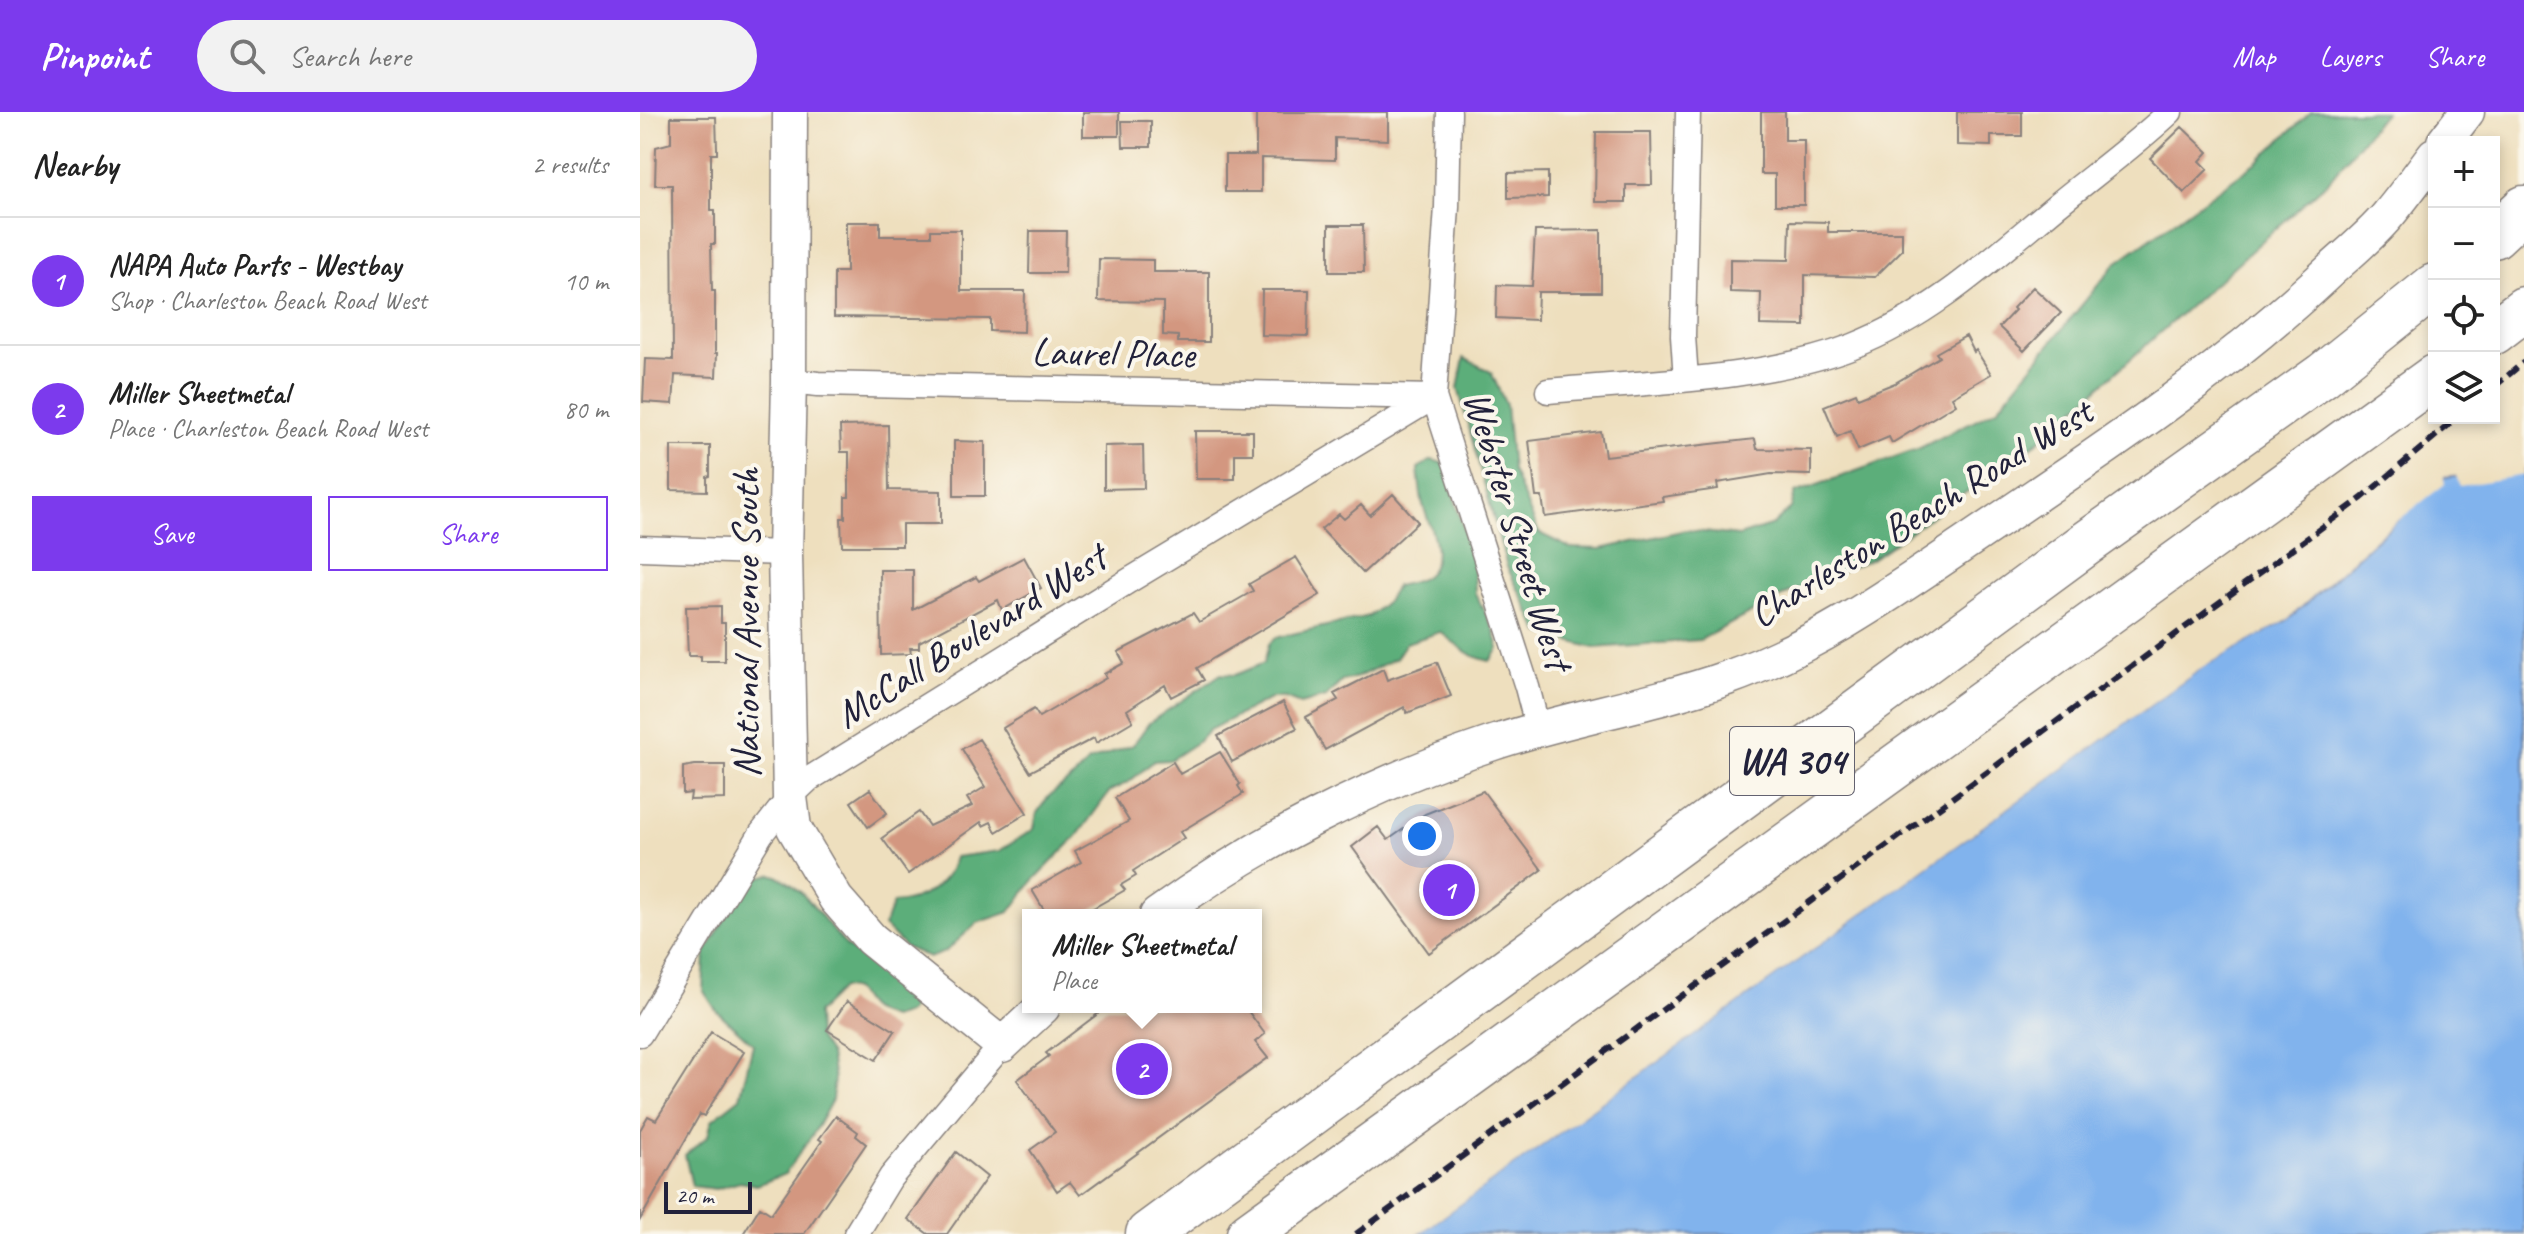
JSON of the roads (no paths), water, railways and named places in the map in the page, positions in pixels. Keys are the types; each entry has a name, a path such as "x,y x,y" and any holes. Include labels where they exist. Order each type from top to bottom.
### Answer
{"highway":[{"path":"2500,230 2524,208"},
{"name":"WA 304","path":"1148,1234 2087,543 2323,375 2428,291"},
{"path":"2500,327 2524,309"},
{"name":"WA 304","path":"1249,1234 2428,381"}],"main road":[{"name":"National Avenue South","path":"790,112 785,553 790,797 794,828 836,899 871,939 1002,1045"},
{"path":"2449,136 2467,112"},
{"name":"Charleston Beach Road West","path":"1166,909 1236,863 1356,798 1478,748 1727,678 1803,646 1934,565 2130,432 2244,347 2386,218 2428,163"},
{"path":"1002,1045 1037,1013"}],"street":[{"name":"Webster Street West","path":"1449,112 1447,207 1434,397 1538,729"},
{"path":"1686,379 1683,336 1688,112"},
{"path":"1548,391 1686,379 1791,365 1854,346 1919,313 1981,268 2170,112"},
{"name":"Laurel Place","path":"789,381 1434,397"},
{"name":"McCall Boulevard West","path":"640,1034 761,834 790,797 809,779 1434,397"},
{"path":"640,548 785,553"},
{"path":"856,1234 891,1177 1002,1045"}],"water":[{"path":"2524,469 2524,1234 1419,1234 2203,667 2289,619 2444,478"}],"railway":[{"path":"2500,382 2524,362"},
{"path":"1356,1234 2362,498 2450,424"}],"place":[{"name":"NAPA Auto Parts - Westbay","path":"1449,890"},
{"name":"Miller Sheetmetal","path":"1142,1069"}]}
